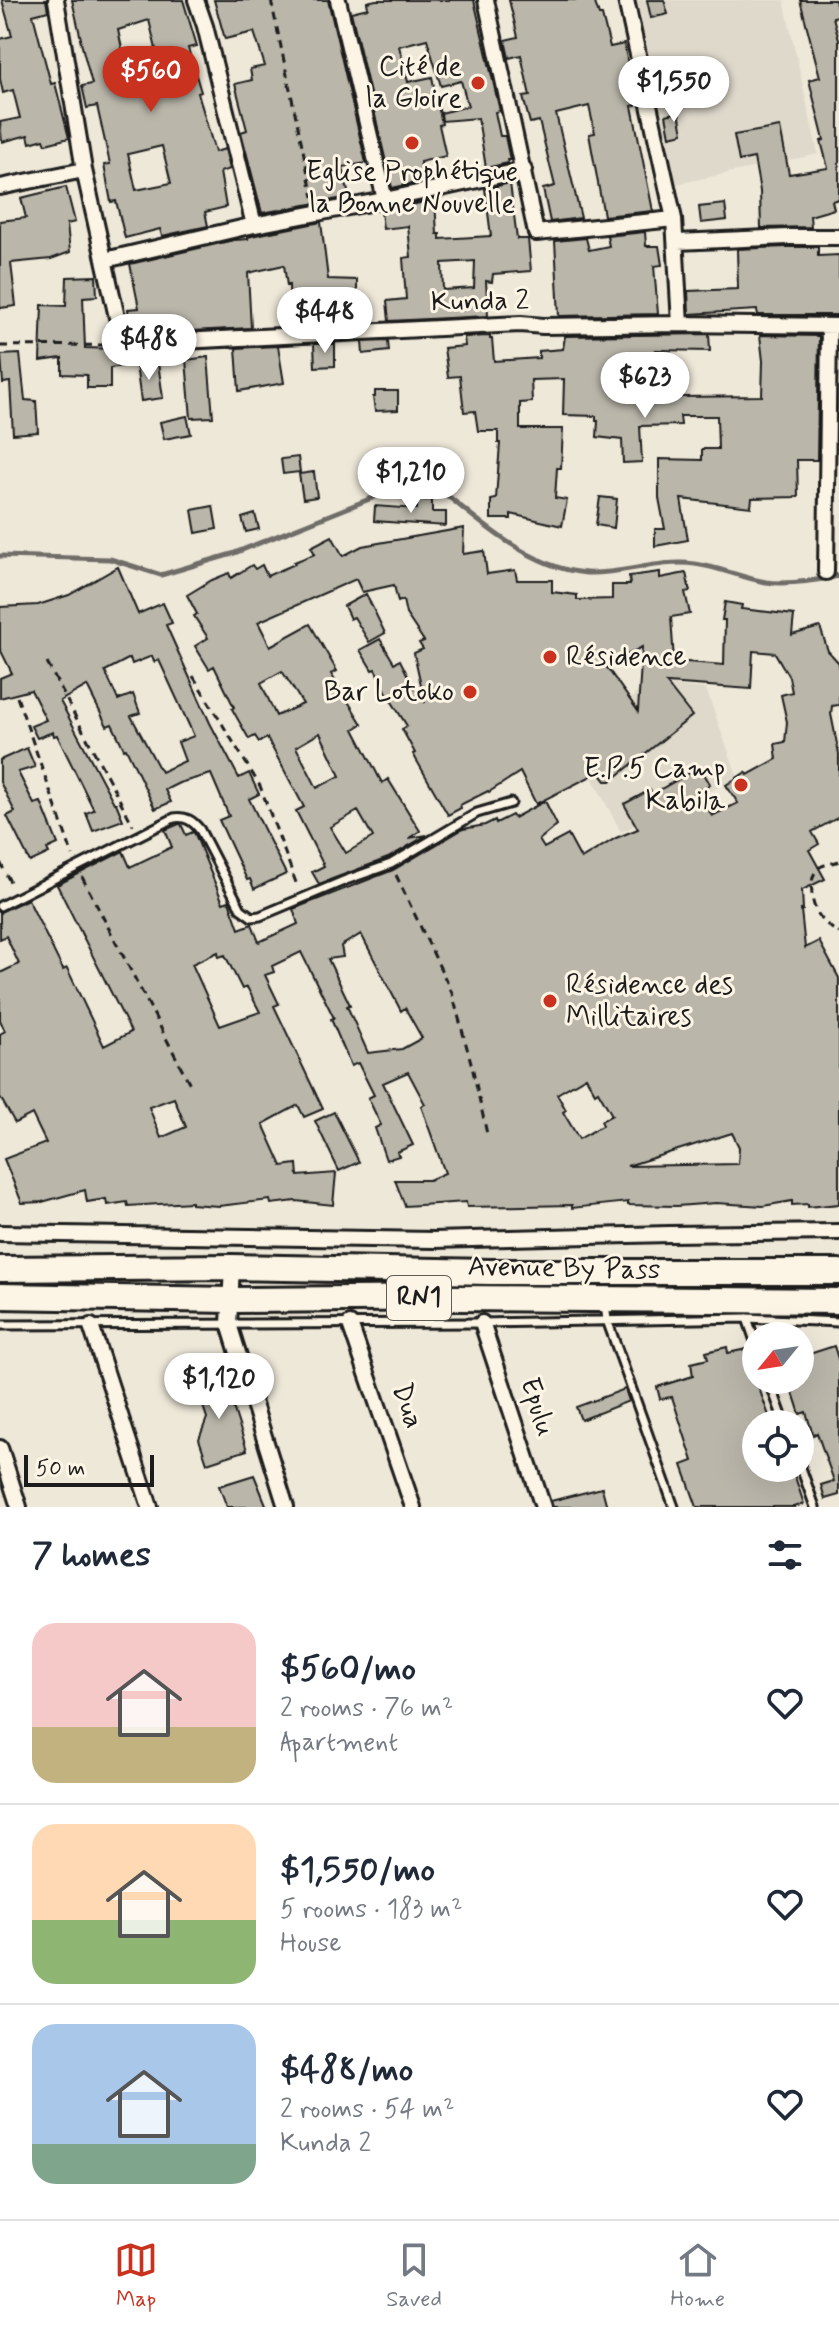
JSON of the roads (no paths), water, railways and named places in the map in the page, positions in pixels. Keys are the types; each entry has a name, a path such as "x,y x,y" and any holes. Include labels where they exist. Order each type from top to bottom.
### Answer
{"highway":[{"name":"Avenue By Pass","path":"0,1269 232,1267 490,1272 839,1272"},
{"name":"Avenue By Pass","path":"0,1296 230,1312 458,1298 606,1310 839,1301"}],"street":[{"path":"56,0 84,170 105,260 254,225 524,170"},
{"path":"196,0 254,225"},
{"path":"338,0 385,200"},
{"path":"486,0 536,233 674,219"},
{"path":"626,0 674,219 680,324"},
{"path":"0,187 84,170"},
{"path":"677,242 839,237"},
{"name":"Kunda 2","path":"105,260 123,344 521,324 834,326"},
{"path":"826,572 834,326"},
{"path":"0,1233 434,1240 839,1232"},
{"path":"232,1267 230,1312 286,1507"},
{"path":"602,1272 606,1310"},
{"name":"Epulu","path":"482,1323 543,1507"},
{"name":"Dua","path":"350,1324 413,1507"},
{"path":"91,1326 150,1507"},
{"path":"0,1448 19,1507"}],"lane":[{"path":"0,906 138,835 181,817 194,822 200,830 241,909 252,917 271,913 391,864 477,813 511,803"},
{"path":"606,1310 674,1507"},
{"path":"0,1325 91,1326 230,1312 350,1324 482,1323 606,1310 839,1322"},
{"path":"747,1318 748,1322"},
{"path":"806,1482 815,1507"}],"waterway":[{"path":"0,556 110,559 161,575 232,554 387,492 435,485 505,540 545,562 566,569 599,573 681,563 704,565 774,583 839,576"}],"place":[{"name":"Cité de la Gloire","path":"478,83"},
{"name":"Eglise Prophétique la Bonne Nouvelle","path":"412,143"},
{"name":"Résidence","path":"550,657"},
{"name":"Bar Lotoko","path":"470,692"},
{"name":"E.P.5 Camp Kabila","path":"741,785"},
{"name":"Résidence des Millitaires","path":"550,1001"}]}
